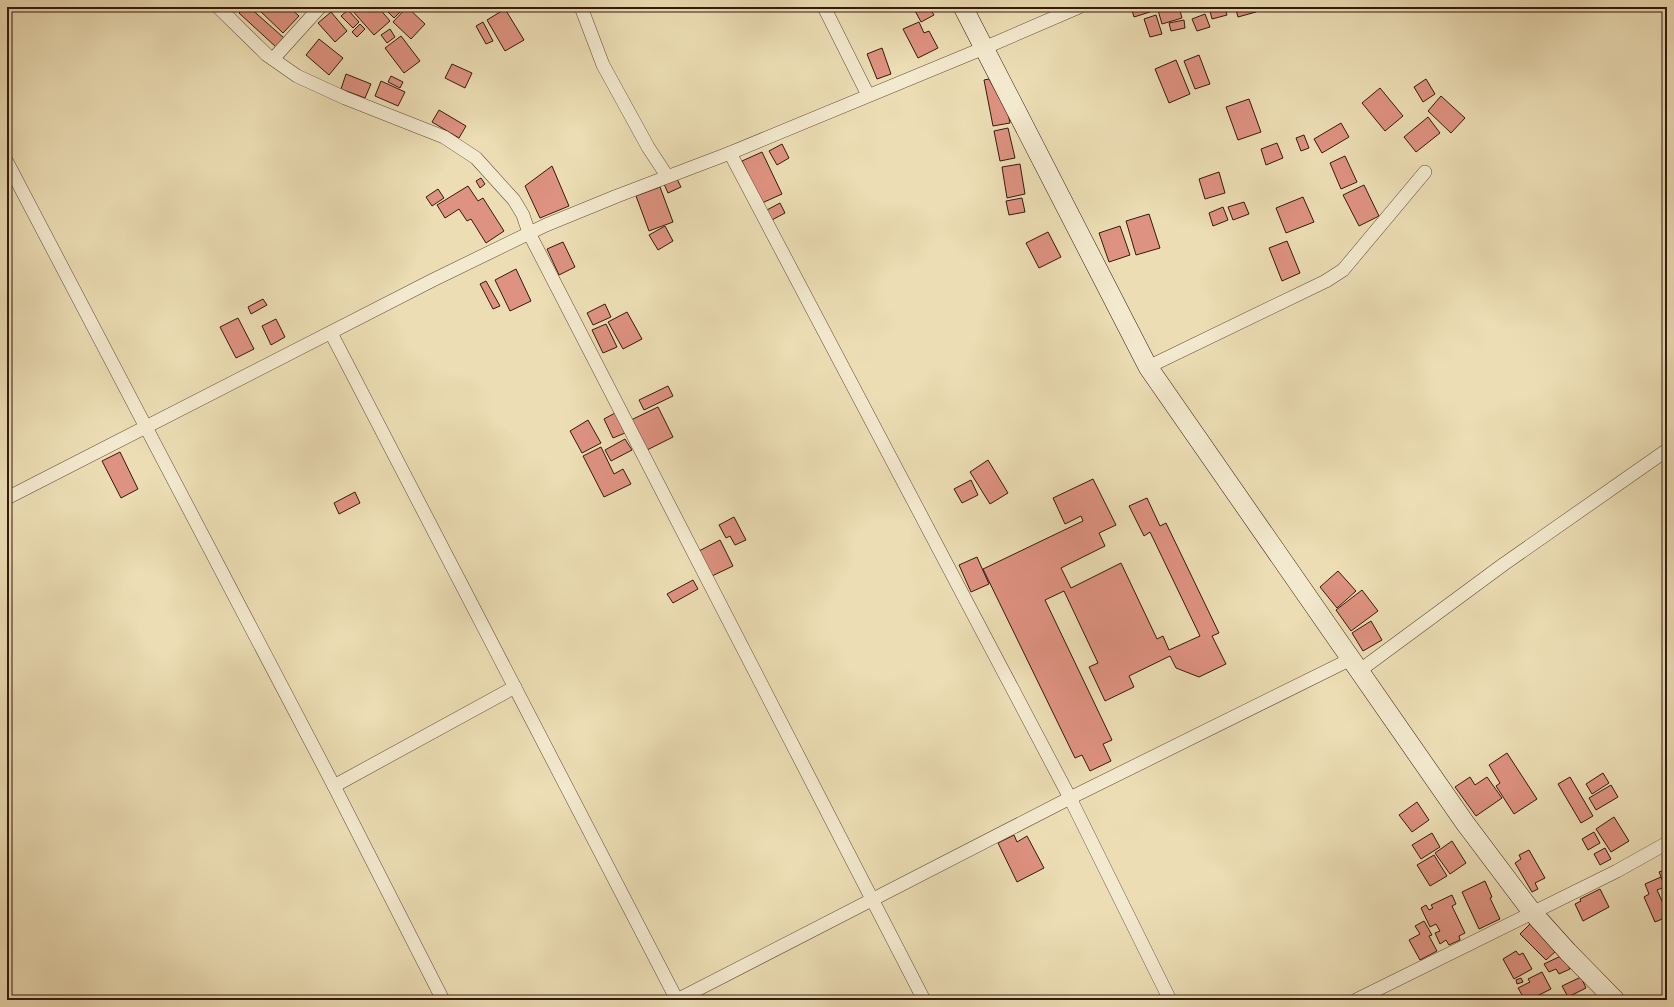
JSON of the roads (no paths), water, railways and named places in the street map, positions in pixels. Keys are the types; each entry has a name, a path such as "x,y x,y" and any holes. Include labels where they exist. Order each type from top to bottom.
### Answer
{"street":[{"path":"218,7 237,27 273,59 297,76 388,116 444,137 476,158 514,200 523,215 529,233 924,1000"},
{"path":"273,59 320,7"},
{"path":"581,7 603,65 648,147 668,176"},
{"path":"824,7 868,95"},
{"path":"963,7 1148,368 1465,823 1532,912 1568,952 1615,1000"},
{"path":"7,498 144,426 529,233 602,201 730,152 984,48 1079,7"},
{"path":"730,152 1070,798 1170,1000"},
{"path":"7,162 334,786 443,1000"},
{"path":"1148,368 1326,281 1343,270 1425,172"},
{"path":"331,332 677,1000 1070,798 1355,665 1504,564 1667,450"},
{"path":"334,786 515,687"},
{"path":"1356,1000 1617,871 1667,843"}]}
